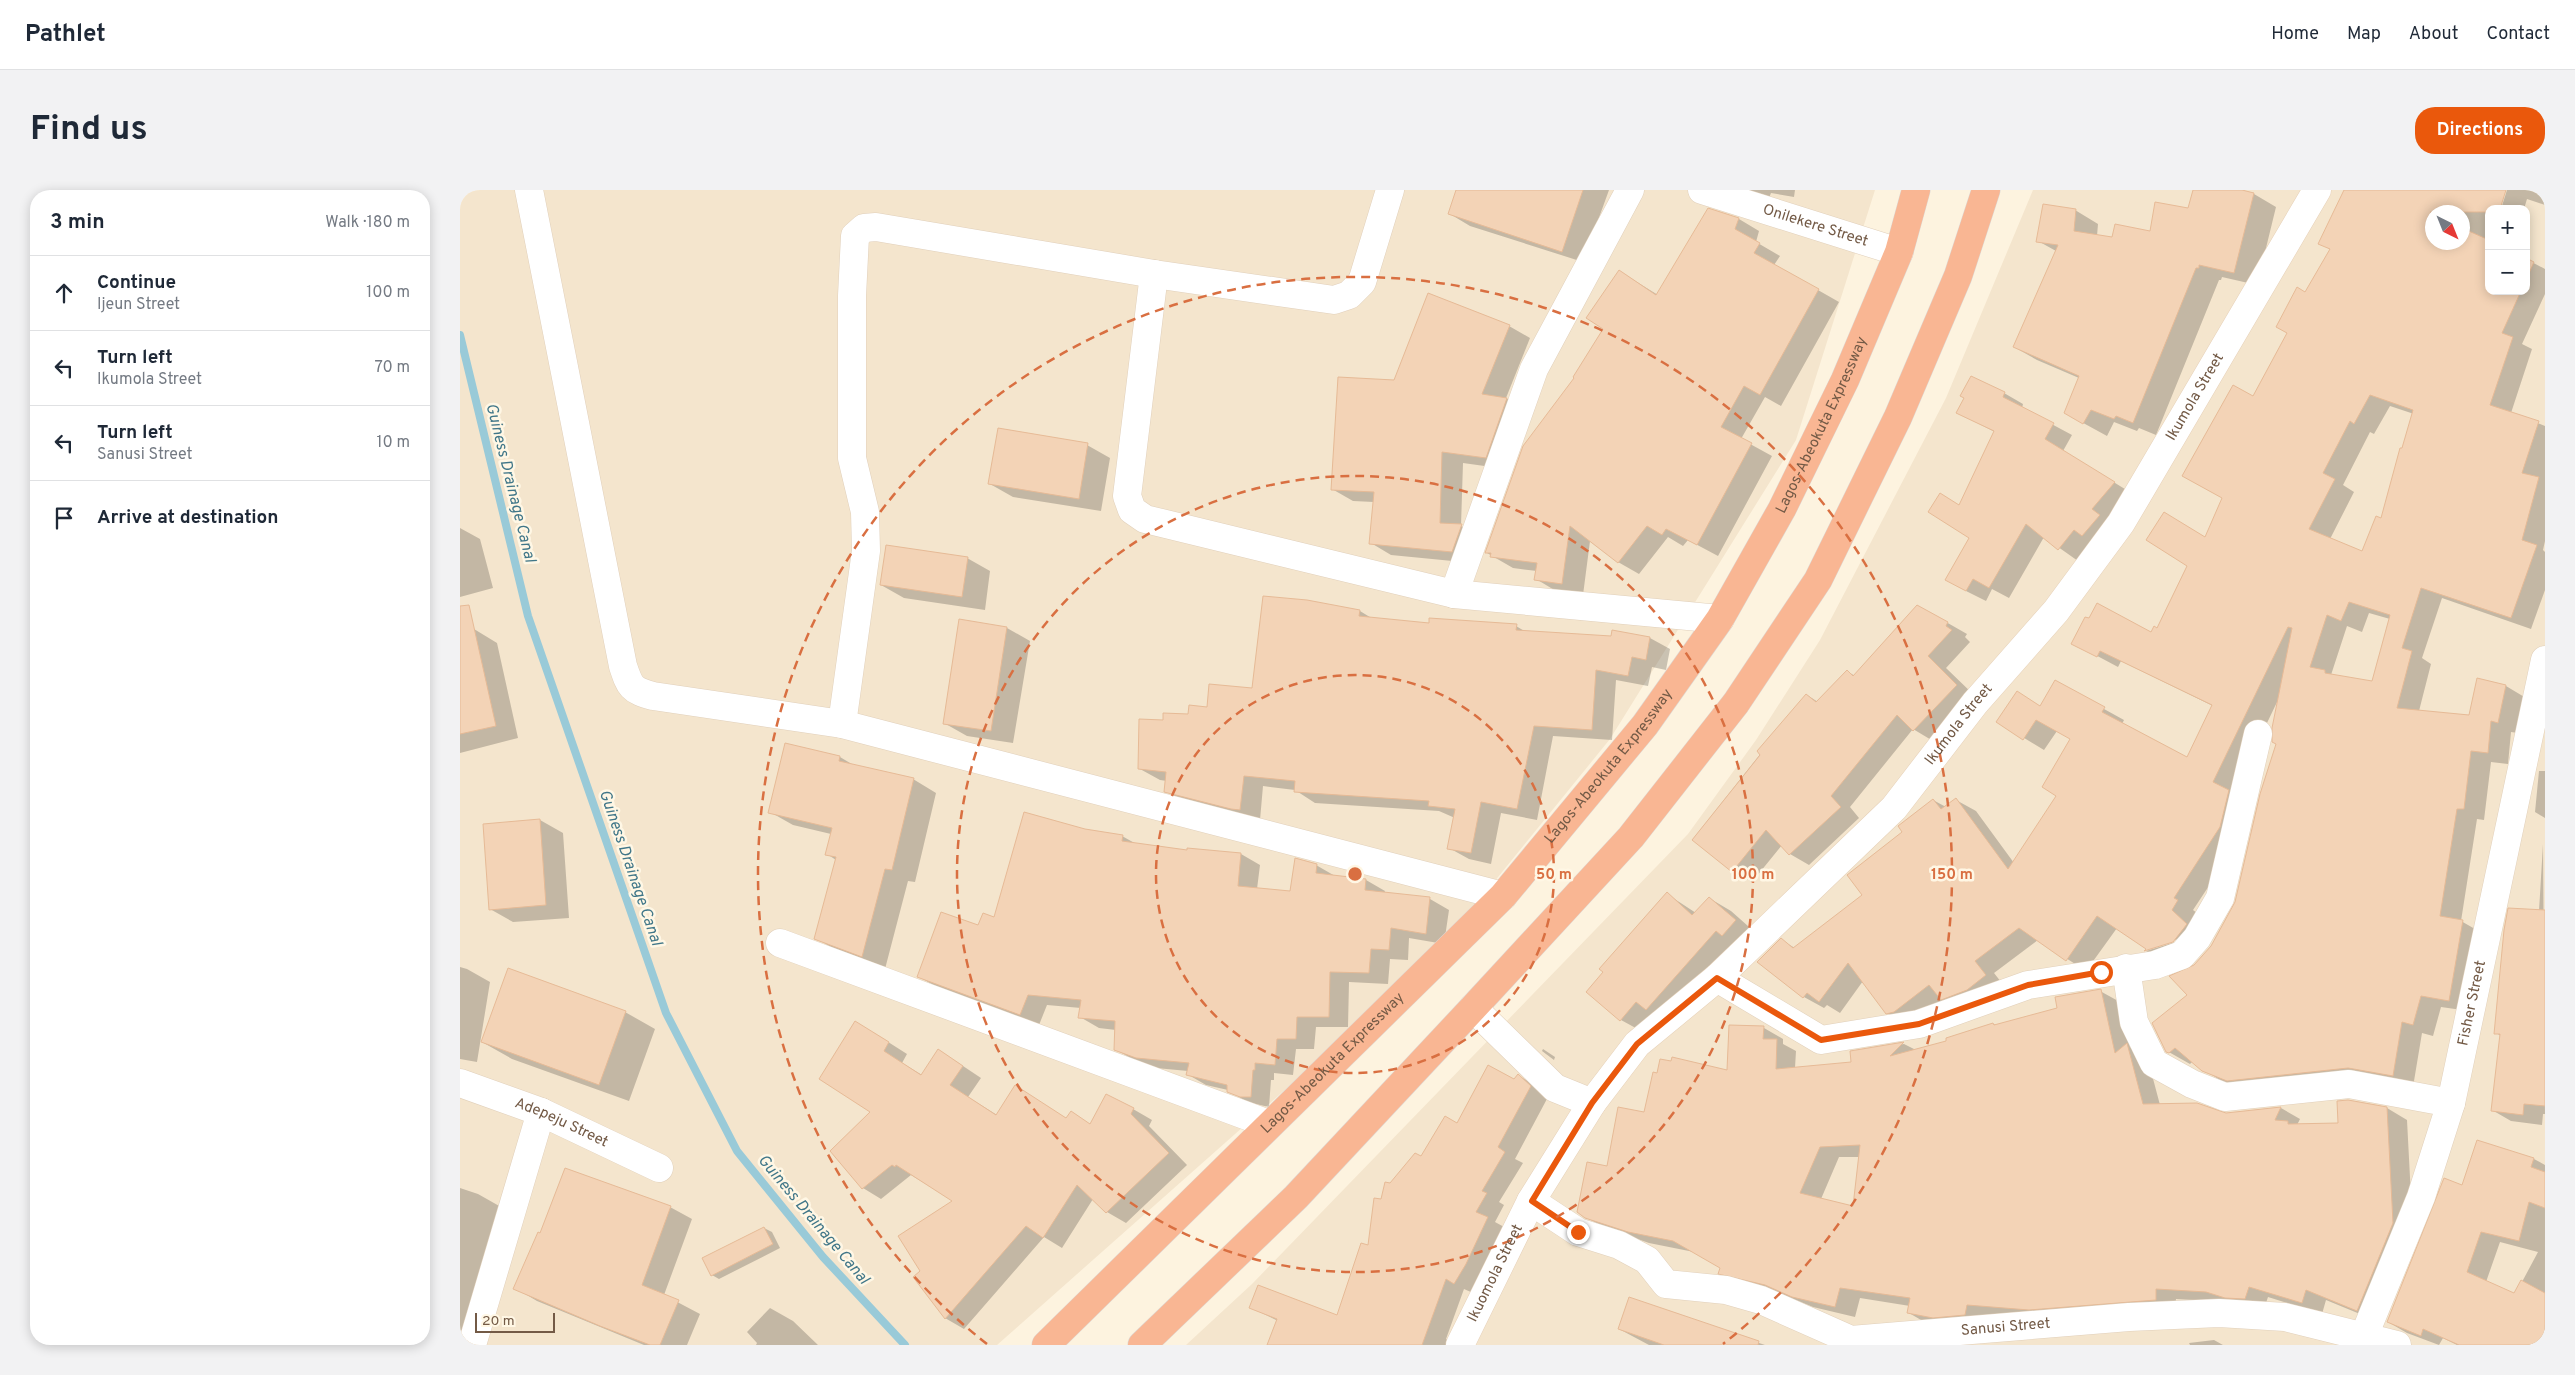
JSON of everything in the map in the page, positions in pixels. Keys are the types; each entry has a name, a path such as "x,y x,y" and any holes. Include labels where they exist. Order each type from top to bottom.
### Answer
{"highway":[{"name":"Lagos-Abeokuta Expressway","path":"1046,1345 1503,896 1645,725 1720,619 1782,509 1845,380 1899,252 1916,190"},
{"path":"1142,1345 1296,1198 1474,1008 1631,837 1736,703 1818,580 1898,417 1958,276 1986,190"}],"street":[{"path":"530,190 623,666 628,684 635,691 653,696 842,724 1503,896"},
{"path":"842,724 866,552 865,512 852,458 852,296 855,236 864,228 876,227 1154,274 1334,300 1349,295 1362,282 1390,190"},
{"path":"1454,594 1534,369 1630,190"},
{"name":"Onilekere Street","path":"1702,190 1899,252"},
{"name":"Ikumola Street","path":"1532,1201 1592,1103 1637,1044 1717,978 1894,808 1975,703 2056,610 2121,522 2279,256 2309,193"},
{"path":"1154,274 1127,496 1132,510 1145,519 1454,594 1720,619"},
{"name":"Fisher Street","path":"2364,1336 2421,1197 2451,1103 2545,660"},
{"path":"1717,978 1821,1040 1919,1024 2028,985 2126,968 2155,965 2182,955 2197,938 2220,898 2258,734"},
{"path":"780,943 1269,1124"},
{"path":"2126,968 2134,1022 2154,1063 2192,1084 2224,1097 2348,1084 2451,1103"},
{"path":"1474,1008 1555,1088 1592,1103"},
{"name":"Adepeju Street","path":"460,1083 541,1112 659,1168"},
{"path":"472,1345 541,1112"},
{"name":"Sanusi Street","path":"1532,1201 1578,1232 1619,1245 1647,1260 1666,1284 1726,1290 1762,1300 1851,1340 2129,1318 2220,1313 2285,1317 2397,1345"},
{"name":"Ikuomola Street","path":"1460,1345 1532,1201"}],"shaded area":[{"path":"460,190 1875,190 1796,440 1610,739 1464,919 1287,1088 997,1345 460,1345"},
{"path":"2033,190 2545,190 2545,1345 1186,1345 1252,1284 1688,834 1756,740 1820,640 1946,398"}],"building":[{"path":"1456,190 1583,190 1562,252 1448,214"},
{"path":"2193,190 2242,190 2254,193 2234,273 2199,265 2199,268 2196,268 2133,423 2116,416 2114,419 2091,410 2083,424 2064,413 2079,376 2013,347 2058,245 2036,242 2043,204 2076,209 2074,231 2112,237 2115,224 2150,231 2155,202 2188,208"},
{"path":"2344,190 2506,190 2501,205 2485,205 2485,212 2470,212 2470,205 2425,205 2425,250 2470,250 2470,232 2485,238 2485,295 2519,295 2502,333 2513,337 2490,405 2539,421 2522,473 2539,477 2522,540 2537,545 2511,618 2421,588 2402,648 2412,651 2397,708 2469,715 2477,678 2506,685 2498,723 2491,721 2488,753 2471,751 2464,809 2457,809 2440,916 2463,920 2449,1001 2421,996 2413,1025 2402,1022 2393,1076 2348,1068 2227,1081 2202,1071 2175,1048 2169,1053 2166,1052 2152,1023 2187,995 2169,976 2194,965 2211,946 2235,902 2260,794 2276,744 2272,742 2272,728 2292,628 2288,627 2213,782 2229,790 2220,827 2174,898 2178,900 2172,910 2187,924 2173,942 2144,951 2146,949 2097,916 2066,961 2019,928 1975,961 1986,975 1967,990 1941,1000 1929,985 1894,1012 1886,1014 1848,963 1819,1002 1807,993 1803,998 1757,962 1781,938 1793,948 1862,895 1847,875 1902,832 1898,826 1933,799 1941,809 1956,798 2008,869 2056,796 2042,787 2070,739 2036,720 2023,740 1996,722 2017,691 2040,706 2055,680 2105,707 2102,712 2187,757 2212,705 2100,651 2097,657 2071,644 2085,617 2089,618 2097,603 2151,632 2154,626 2157,628 2187,566 2146,540 2164,512 2205,537 2222,498 2182,476 2233,385 2253,396 2287,333 2276,327 2297,287 2305,292 2330,249 2318,244","holes":["2370,395 2413,410 2402,448 2400,448 2381,518 2376,516 2362,551 2309,529 2335,479 2323,473 2350,421 2354,424","2349,602 2390,615 2372,681 2325,673 2325,670 2310,667 2327,615 2341,621"]},
{"path":"1708,208 1739,218 1735,229 1760,243 1754,253 1819,289 1760,395 1744,386 1721,427 1752,443 1697,545 1666,529 1662,535 1647,526 1618,563 1570,526 1562,584 1534,580 1537,563 1490,557 1491,553 1485,553 1523,446 1574,378 1603,329 1586,318 1619,270 1656,295"},
{"path":"2530,260 2534,262 2530,271"},
{"path":"1428,293 1510,325 1482,394 1507,398 1486,458 1442,452 1440,523 1462,524 1452,552 1369,544 1374,492 1331,490 1338,377 1394,380"},
{"path":"1971,376 2005,392 2003,397 2054,423 2045,439 2115,482 2092,509 2100,515 2082,536 2074,530 2058,550 2026,524 1989,588 1973,579 1966,591 1945,580 1969,538 1928,512 1940,493 1959,505 1994,431 1956,413 1964,398 1960,396"},
{"path":"998,428 1088,443 1079,499 988,484"},
{"path":"886,545 968,557 962,597 880,585"},
{"path":"1263,596 1307,600 1360,610 1359,616 1429,623 1429,618 1517,624 1516,630 1611,636 1612,630 1650,637 1646,660 1632,657 1628,676 1596,670 1592,730 1534,726 1517,809 1481,802 1471,853 1447,849 1455,809 1428,806 1429,801 1294,792 1295,781 1244,776 1240,810 1164,792 1166,772 1138,769 1139,719 1163,720 1163,713 1188,714 1189,705 1207,707 1209,684 1252,688"},
{"path":"469,605 496,726 460,734 460,606"},
{"path":"1917,605 1948,622 1946,626 1952,630 1928,656 1957,685 1913,731 1897,715 1831,796 1841,807 1789,855 1766,830 1732,872 1692,840 1760,755 1757,751 1806,694 1816,702 1847,670 1853,676"},
{"path":"959,619 1007,627 991,731 943,724"},
{"path":"785,743 840,756 839,761 914,778 892,870 885,869 862,957 814,939 836,857 825,855 832,828 768,813"},
{"path":"1024,812 1085,829 1123,835 1122,841 1187,850 1187,848 1241,853 1238,886 1290,891 1295,858 1317,864 1316,873 1366,879 1365,890 1430,897 1426,934 1391,928 1389,950 1371,949 1369,973 1330,972 1329,1017 1297,1017 1296,1039 1277,1039 1275,1065 1255,1063 1251,1097 1240,1097 1227,1092 1227,1085 1186,1075 1189,1063 1136,1058 1114,1050 1115,1021 1078,1018 1081,1000 1028,995 1020,1015 917,977 941,912 978,925 983,913 994,917"},
{"path":"540,819 546,905 489,910 483,824"},
{"path":"1667,892 1692,915 1709,897 1736,920 1722,936 1716,931 1646,1010 1636,1002 1620,1021 1586,992 1603,972 1599,969"},
{"path":"2508,908 2545,910 2545,1106 2524,1104 2523,1115 2491,1111 2500,1034 2494,1034 2504,930"},
{"path":"508,968 626,1011 599,1085 481,1042"},
{"path":"2101,989 2115,1053 2127,1043 2143,1104 2197,1103 2226,1113 2281,1107 2275,1120 2288,1121 2288,1124 2338,1123 2337,1101 2348,1100 2387,1107 2393,1223 2357,1311 2306,1290 2302,1303 2249,1287 2245,1299 2225,1298 2206,1292 2156,1289 2156,1300 2029,1310 1967,1305 1965,1315 1933,1318 1907,1313 1910,1298 1840,1288 1835,1307 1792,1297 1765,1285 1718,1274 1720,1268 1673,1241 1628,1232 1585,1218 1577,1212 1587,1162 1607,1166 1618,1107 1644,1112 1653,1072 1657,1073 1660,1059 1671,1061 1672,1057 1727,1070 1729,1025 1764,1026 1763,1039 1777,1039 1776,1069 1851,1062 1850,1051 1904,1042 1890,1056 1946,1041 1946,1038 1993,1023 1994,1025 2057,1008 2055,997","holes":["1860,1145 1853,1206 1800,1193 1820,1147"]},
{"path":"855,1021 889,1042 884,1051 921,1075 938,1049 963,1066 950,1085 996,1115 1015,1085 1066,1118 1071,1111 1090,1124 1106,1094 1134,1108 1131,1114 1169,1153 1106,1213 1077,1185 1043,1238 1026,1226 945,1319 913,1277 920,1271 898,1236 952,1201 896,1165 895,1167 892,1165 862,1189 830,1151 870,1112 819,1079"},
{"path":"1488,1065 1514,1079 1518,1074 1531,1086 1498,1147 1505,1152 1482,1191 1487,1193 1476,1212 1488,1217 1466,1264 1454,1284 1446,1279 1422,1345 1267,1345 1277,1319 1249,1308 1258,1285 1337,1315 1361,1243 1368,1245 1374,1198 1381,1199 1385,1182 1390,1183 1415,1153 1421,1156 1445,1116 1457,1123"},
{"path":"2477,1140 2534,1158 2531,1167 2545,1172 2545,1208 2529,1202 2519,1241 2481,1232 2467,1272 2514,1293 2521,1280 2545,1293 2545,1345 2459,1345 2423,1329 2421,1336 2387,1322 2444,1178 2462,1185"},
{"path":"565,1168 671,1206 642,1285 679,1300 660,1345 650,1345 600,1326 513,1289 538,1232 540,1233"},
{"path":"764,1227 773,1244 711,1276 702,1258"},
{"path":"1629,1297 1759,1341 1758,1345 1664,1345 1618,1329"}],"waterway":[{"name":"Guiness Drainage Canal","path":"460,335 528,616 666,1013 737,1151 823,1257 905,1345"}],"route":[{"path":"1578,1232 1532,1201 1592,1103 1637,1044 1684,1003 1717,978 1821,1040 1919,1024 2028,985 2101,972"}]}
